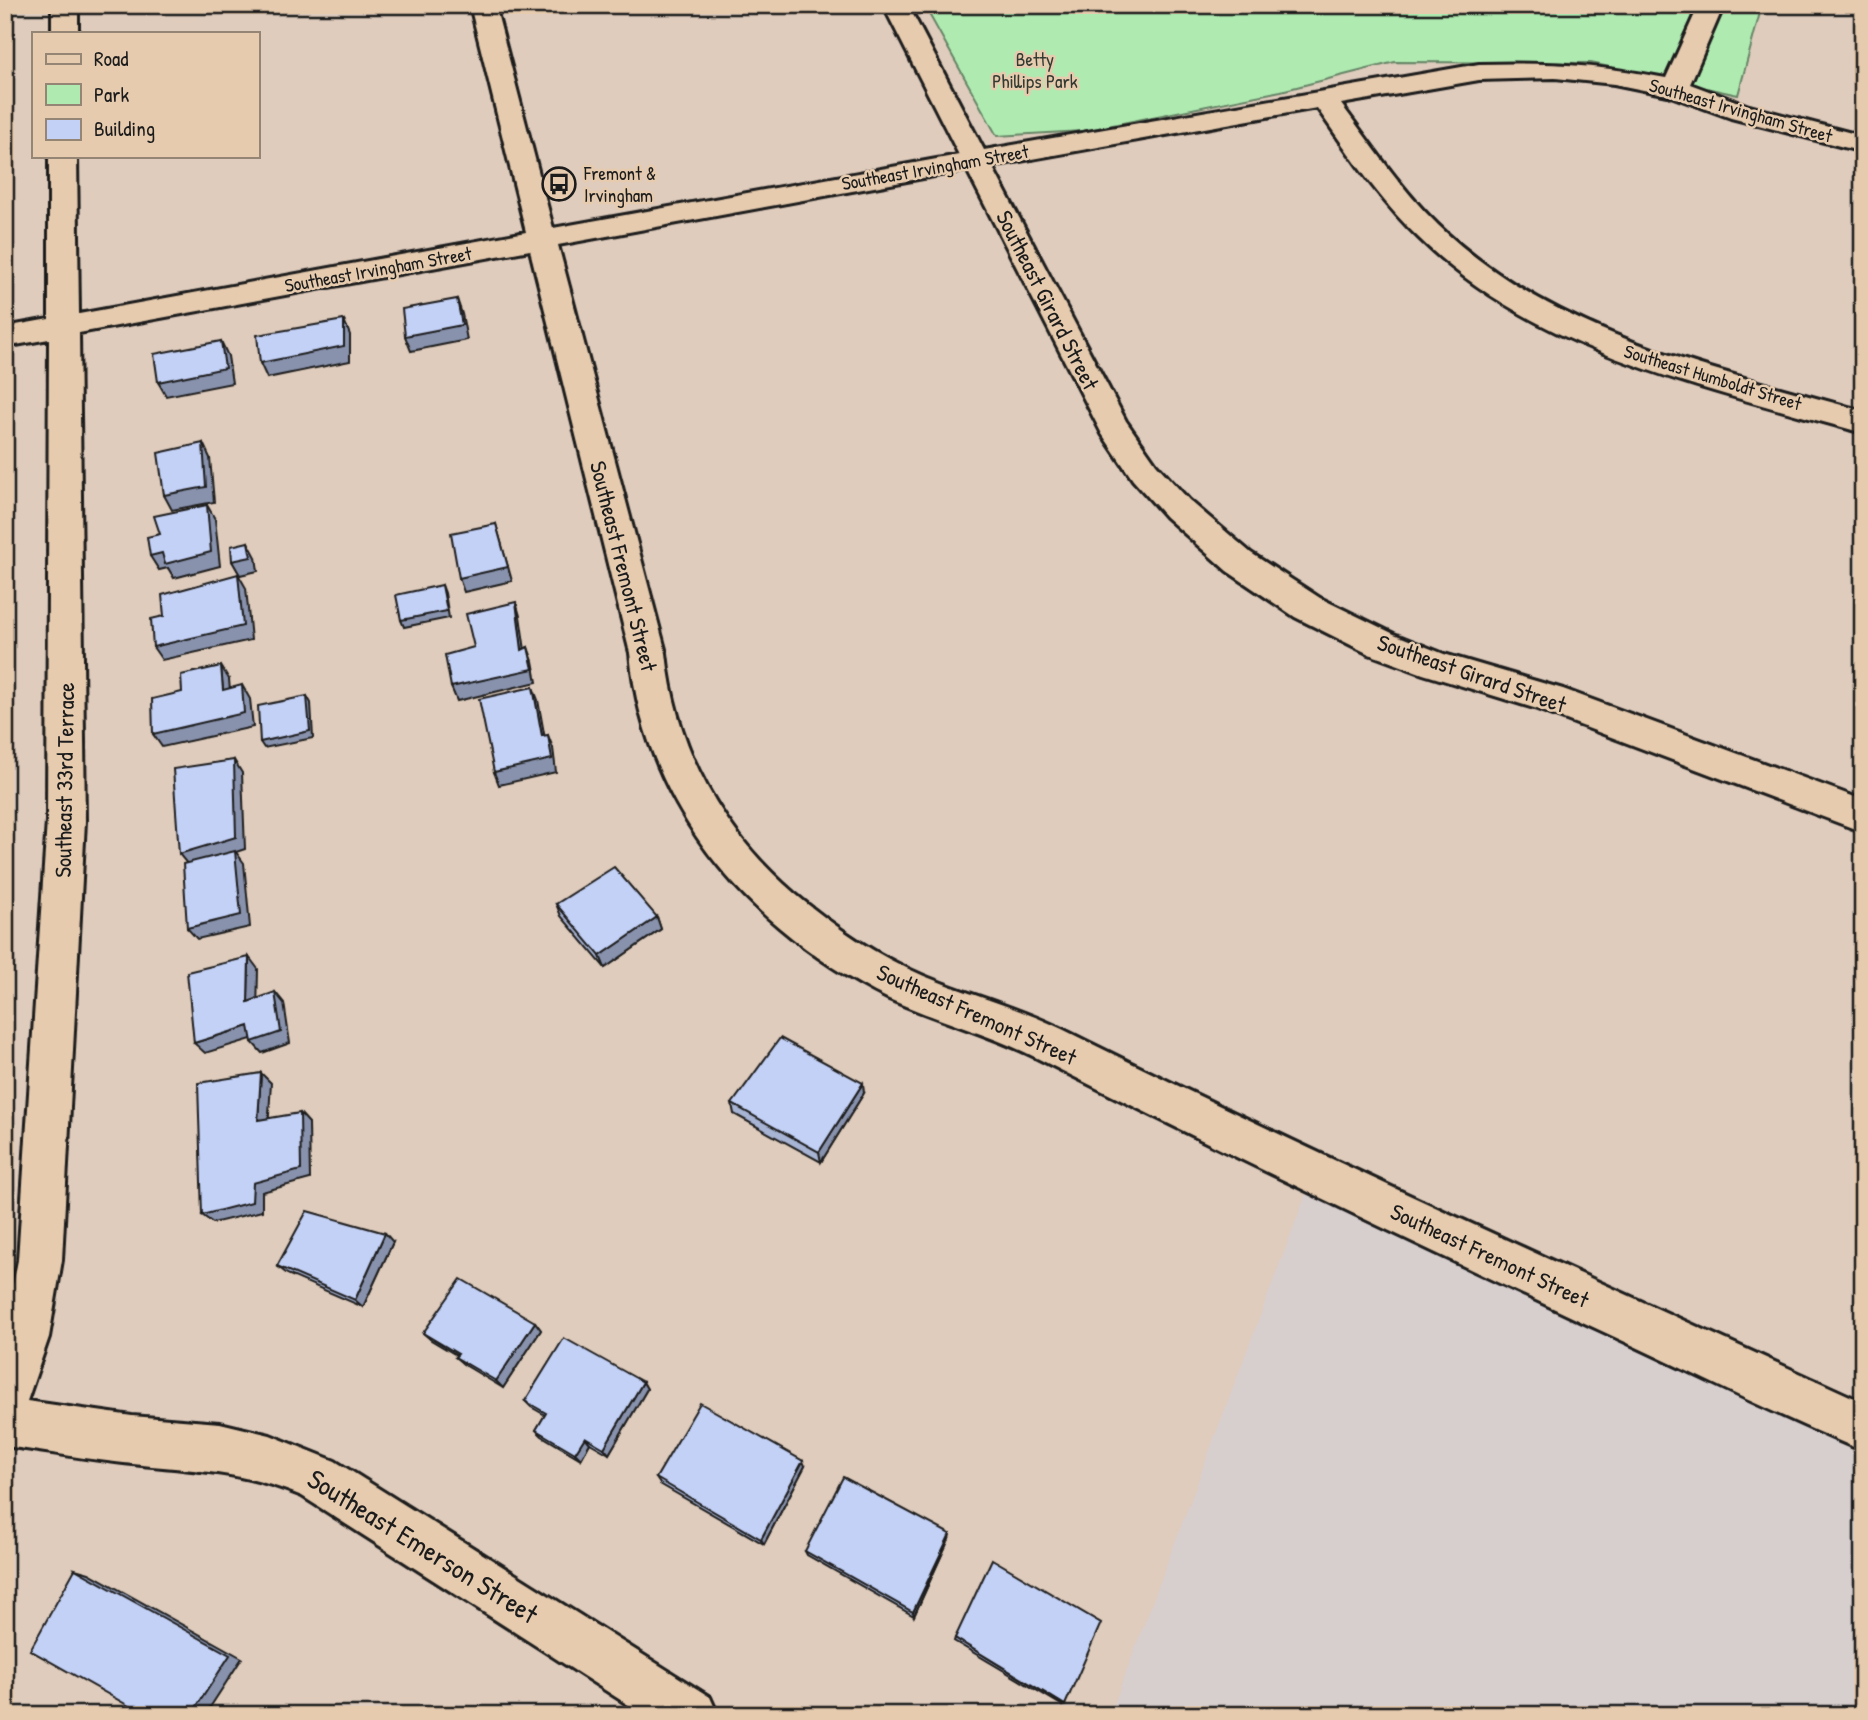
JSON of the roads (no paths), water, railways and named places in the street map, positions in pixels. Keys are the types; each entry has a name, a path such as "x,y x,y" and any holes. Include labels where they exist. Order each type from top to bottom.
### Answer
{"street":[{"path":"65,5 65,32"},
{"name":"Southeast Fremont Street","path":"482,5 648,653 656,712 677,770 712,831 760,886 823,938 858,961 924,995 1011,1025 1191,1115 1863,1427"},
{"name":"Southeast Girard Street","path":"895,5 1113,426 1149,477 1173,503 1237,561 1334,621 1418,659 1483,681 1548,698 1863,816"},
{"path":"1675,88 1712,5"},
{"name":"Southeast Irvingham Street","path":"5,337 976,160 1479,72 1525,69 1585,72 1675,88 1740,112 1863,144"},
{"name":"Southeast Humboldt Street","path":"1324,99 1408,211 1445,247 1492,283 1546,316 1649,361 1863,422"},
{"name":"Southeast 33rd Terrace","path":"5,1398 26,1337 40,1260 66,821 63,158"},
{"name":"Southeast Emerson Street","path":"5,1422 132,1440 220,1447 270,1459 318,1478 692,1715"}],"place":[{"name":"Fremont & Irvingham","path":"559,184"}],"park label":[{"name":"Betty Phillips Park","path":"1035,70"}]}
